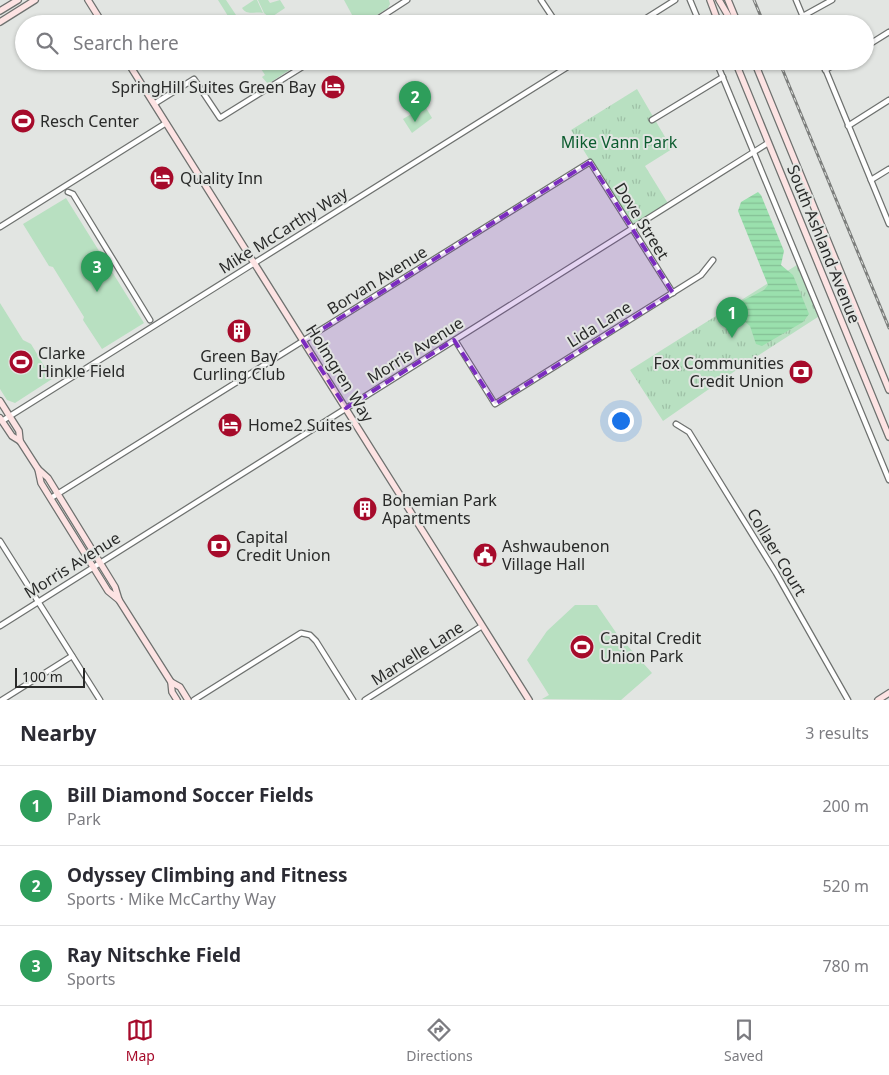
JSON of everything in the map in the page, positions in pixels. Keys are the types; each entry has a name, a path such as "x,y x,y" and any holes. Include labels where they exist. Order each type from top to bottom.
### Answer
{"street":[{"path":"0,11 18,0"},
{"path":"0,22 35,0"},
{"path":"88,0 97,15"},
{"path":"382,15 399,2 407,0"},
{"path":"541,0 551,15"},
{"path":"651,15 675,0"},
{"path":"690,0 696,15"},
{"path":"710,0 716,15"},
{"path":"719,0 728,15"},
{"path":"728,0 734,15"},
{"path":"796,0 803,15"},
{"path":"805,15 832,0"},
{"path":"874,41 889,32"},
{"name":"Holmgren Way","path":"133,70 529,700"},
{"path":"154,104 194,79 220,118 297,70"},
{"name":"Mike McCarthy Way","path":"1,419 10,416 563,70"},
{"path":"720,70 889,480"},
{"name":"South Ashland Avenue","path":"738,70 889,437"},
{"name":"South Ashland Avenue","path":"758,70 889,390"},
{"path":"825,70 889,224"},
{"path":"652,120 723,77"},
{"path":"848,126 889,100"},
{"path":"0,228 166,123"},
{"name":"Morris Avenue","path":"0,626 768,143"},
{"name":"Dove Street","path":"590,162 672,293"},
{"name":"Borvan Avenue","path":"51,498 590,162"},
{"path":"871,180 889,169"},
{"path":"68,192 73,194 150,320"},
{"name":"Lida Lane","path":"454,340 495,404 701,275 713,260"},
{"path":"0,400 19,431 20,441"},
{"path":"1,419 12,436 20,441 38,469 48,478 59,494 116,587 119,600"},
{"name":"Collaer Court","path":"676,424 689,432 776,573 848,700"},
{"path":"38,469 41,483 108,591 119,600 172,682 180,687 188,700"},
{"path":"0,541 2,547 100,700"},
{"name":"Marvelle Lane","path":"365,700 482,626"},
{"path":"194,700 301,633 310,635 316,641 353,700"},
{"path":"2,700 72,656"},
{"path":"172,682 172,692 178,700"},
{"path":"878,700 889,693"}],"highlighted area":[{"path":"590,162 673,293 495,404 454,340 346,408 303,341"}],"green space":[{"path":"218,0 226,0 236,15 227,15"},
{"path":"257,0 263,13 249,13 242,8"},
{"path":"258,0 268,0 270,3 280,0 285,8 274,15 266,15"},
{"path":"344,0 389,0 388,8 377,15 352,15"},
{"path":"262,70 289,70 268,84 262,77 265,75"},
{"name":"Mike Vann Park","path":"637,89 672,149 645,166 669,205 632,228 571,130"},
{"path":"425,106 432,118 412,133 403,119"},
{"path":"66,198 144,323 102,349 53,267 49,266 23,224"},
{"path":"800,263 821,315 748,362 663,421 630,370"},
{"name":"Clarke Hinkle Field","path":"0,303 23,340 31,344 52,379 15,403 7,400 0,389"},
{"name":"Capital Credit Union Park","path":"575,605 597,605 617,634 652,673 621,700 542,699 549,695 527,660 547,631"}],"shaded area":[{"path":"758,192 761,195 784,251 781,265 793,275 809,314 803,322 762,346 756,344 750,326 736,312 740,302 764,290 768,285 738,211 741,202"}],"railway":[{"path":"754,0 760,15"},
{"path":"783,70 889,328"}],"place":[{"name":"SpringHill Suites Green Bay","path":"333,87"},
{"name":"Resch Center","path":"23,121"},
{"name":"Odyssey Climbing and Fitness","path":"415,122"},
{"name":"Quality Inn","path":"162,178"},
{"name":"Ray Nitschke Field","path":"97,292"},
{"name":"Green Bay Curling Club","path":"239,331"},
{"name":"Bill Diamond Soccer Fields","path":"732,338"},
{"name":"Clarke Hinkle Field","path":"21,362"},
{"name":"Fox Communities Credit Union","path":"801,372"},
{"name":"Home2 Suites","path":"230,425"},
{"name":"Bohemian Park Apartments","path":"365,509"},
{"name":"Capital Credit Union","path":"219,546"},
{"name":"Ashwaubenon Village Hall","path":"485,555"},
{"name":"Capital Credit Union Park","path":"582,647"}]}
